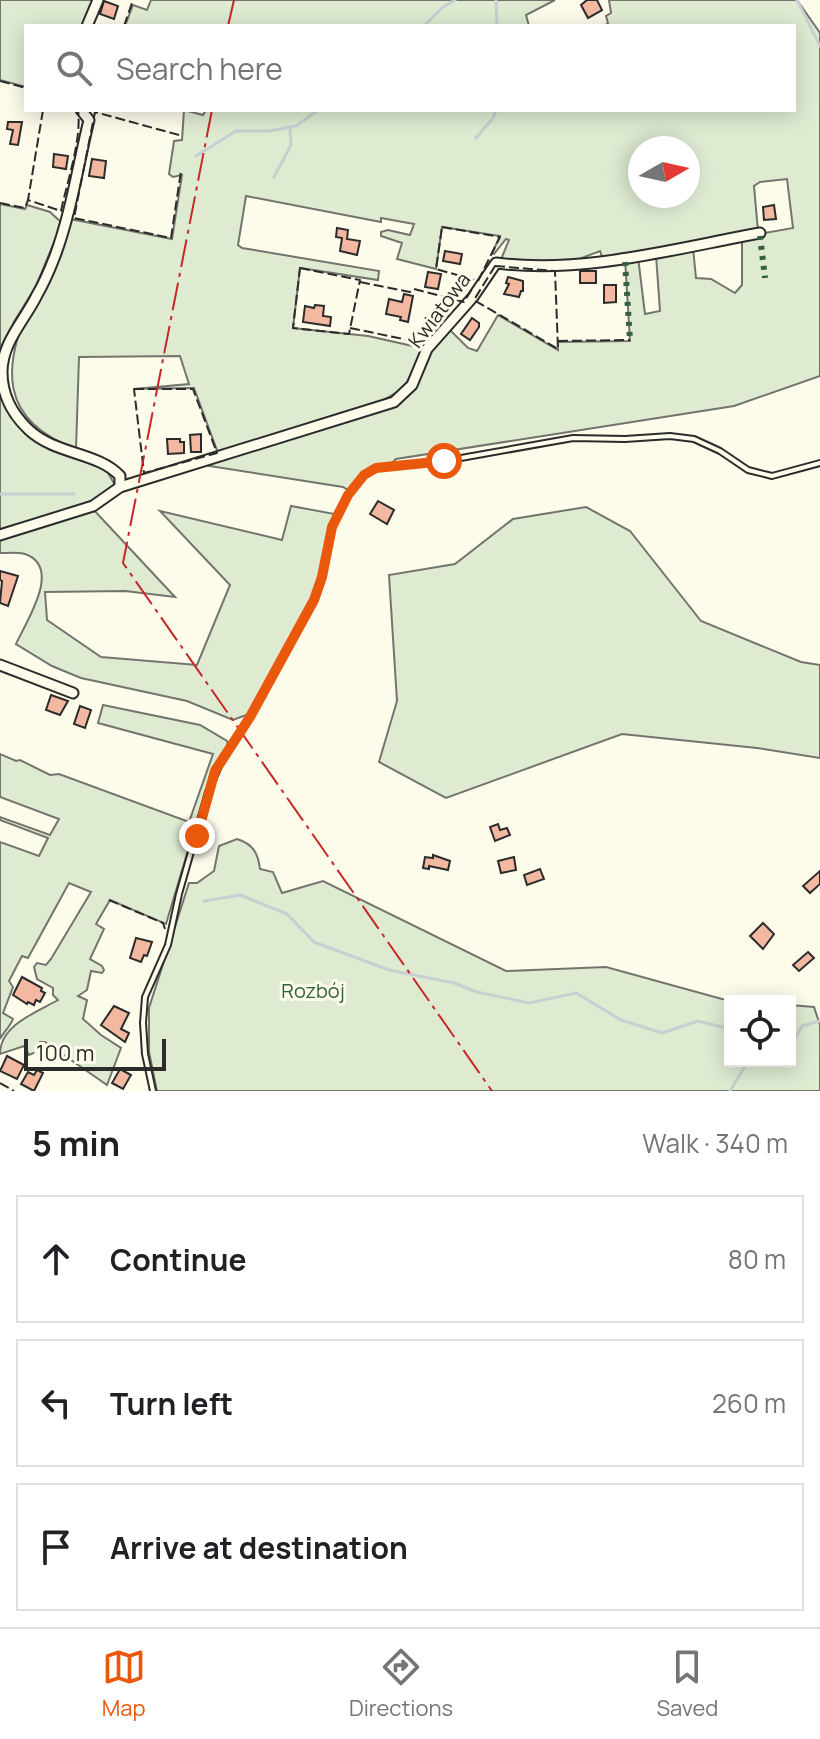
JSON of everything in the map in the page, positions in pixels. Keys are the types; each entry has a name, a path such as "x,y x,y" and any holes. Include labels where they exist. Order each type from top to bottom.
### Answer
{"street":[{"path":"88,24 98,0"},
{"path":"83,112 89,120 67,217 37,296 13,334 2,370 6,402 30,431 55,448 112,467 120,476 120,487"},
{"name":"Kwiatowa","path":"0,535 93,506 120,487 394,402 412,385 427,349 473,297 496,263 535,268 594,263 760,233"},
{"path":"0,665 73,693"}],"lane":[{"path":"153,1091 145,1054 145,997 168,945 179,894 215,771 250,717 314,600 332,527 348,495 364,475 376,468 444,461 573,438 670,436 694,439 763,475 772,476 820,463"}],"green space":[{"path":"0,0 93,0 85,24 24,24 24,86 0,80"},
{"path":"151,0 555,0 526,15 528,24 126,24 133,5 147,10"},
{"path":"609,0 797,0 820,33 820,376 734,406 396,459 363,473 345,497 328,531 315,592 249,714 233,720 187,701 81,678 52,666 16,644 38,596 41,570 36,561 25,554 0,553 0,536 92,508 175,597 125,591 45,592 47,620 101,657 197,665 230,585 160,511 282,540 291,506 334,514 348,490 197,464 395,403 447,327 468,348 477,351 498,315 558,350 558,342 630,341 625,259 638,257 645,314 660,311 656,255 693,248 696,278 711,279 735,293 742,285 742,237 793,228 787,179 760,182 754,186 758,231 602,257 600,251 566,264 503,261 509,240 506,239 494,254 500,236 442,227 436,269 397,259 402,243 381,236 381,232 388,230 410,235 414,224 381,218 381,222 246,196 238,245 242,248 379,271 378,280 300,268 293,328 368,336 417,347 422,353 404,388 380,402 218,453 194,388 134,389 189,384 180,356 79,357 76,449 51,437 33,423 20,407 12,369 15,347 22,323 70,219 172,239 182,175 173,177 169,174 174,141 182,140 184,112 203,115 205,112 796,112 796,24 608,23 606,16 611,13"},
{"path":"0,204 25,209 27,205 50,212 62,223 36,286 14,322 0,365"},
{"path":"0,389 27,432 104,466 115,485 92,502 0,529"},
{"path":"586,507 630,531 701,621 801,662 820,665 820,758 622,734 446,798 379,762 397,701 389,575 455,564 513,519"},
{"path":"103,705 200,725 227,741 228,745 213,767 166,924 110,900 96,924 104,929 90,959 104,970 102,973 91,971 87,990 78,996 87,1000 83,1019 121,1048 107,1085 45,1042 40,1042 36,1052 29,1055 24,1046 0,1054 6,1035 13,1027 58,1000 53,995 53,988 37,979 34,967 37,963 46,965 51,959 91,892 69,883 28,958 22,956 9,981 13,987 3,1013 13,1019 0,1039 0,842 39,856 48,838 0,820 0,817 50,835 59,819 0,797 0,754 50,775 59,774 189,822 213,754 98,723"},
{"name":"Rozbój","path":"237,839 247,844 254,850 260,869 273,872 282,893 323,881 506,971 606,967 724,999 724,1067 796,1067 796,1006 814,1007 820,1025 820,1091 157,1091 149,1052 149,1008 189,883 197,883 214,871 219,846"}],"building":[{"path":"587,0 597,0 602,10 588,18 581,5"},
{"path":"104,1 118,6 114,19 100,14"},
{"path":"8,122 22,122 18,145 10,144 13,130 7,129"},
{"path":"54,154 68,156 66,169 53,167"},
{"path":"92,159 106,161 104,178 89,176"},
{"path":"774,205 776,219 764,220 763,207"},
{"path":"337,228 348,230 347,239 360,241 357,255 340,251 342,238 336,237"},
{"path":"445,251 462,254 460,264 443,261"},
{"path":"580,271 596,271 596,283 580,283"},
{"path":"428,272 441,274 438,289 425,287"},
{"path":"508,277 523,281 523,291 519,297 504,294 509,284 506,283"},
{"path":"604,285 616,285 616,302 604,303"},
{"path":"404,294 413,296 408,322 386,314 389,299 402,302"},
{"path":"315,305 324,306 323,316 331,317 330,326 303,322 305,306 314,308"},
{"path":"472,318 479,323 479,327 470,340 461,334"},
{"path":"201,434 201,452 191,452 190,435"},
{"path":"167,439 184,442 184,453 168,454"},
{"path":"378,501 394,510 387,524 370,514"},
{"path":"0,571 18,576 8,606 0,603"},
{"path":"51,695 68,701 60,715 46,710"},
{"path":"80,706 91,710 85,728 74,724"},
{"path":"498,824 500,830 507,828 510,835 495,841 490,827"},
{"path":"433,855 450,861 448,870 429,866 429,869 423,868 425,857 433,858"},
{"path":"514,857 516,870 501,873 498,861"},
{"path":"540,869 544,879 527,885 524,875"},
{"path":"820,871 820,884 810,893 803,886"},
{"path":"763,923 774,934 763,949 750,936"},
{"path":"136,938 152,942 141,962 130,958"},
{"path":"808,952 814,958 799,971 793,965"},
{"path":"22,977 42,988 41,991 45,993 40,1002 36,1000 34,1005 27,1004 13,995"},
{"path":"114,1006 129,1013 121,1029 129,1033 125,1042 101,1025"},
{"path":"7,1056 24,1065 17,1079 0,1071"},
{"path":"120,1069 131,1075 123,1089 112,1083"},
{"path":"37,1070 43,1073 34,1091 21,1084 28,1072 34,1075"}],"waterway":[{"path":"426,24 455,0"},
{"path":"496,0 497,24"},
{"path":"797,0 820,46"},
{"path":"196,156 236,131 269,131 296,126 315,112"},
{"path":"476,138 495,112"},
{"path":"274,177 291,145 290,127"},
{"path":"0,494 74,494"},
{"path":"204,901 240,895 287,914 314,942 389,970 454,983 477,992 529,1003 576,993 621,1020 662,1033 698,1021 724,1028"},
{"path":"796,1036 802,1026 820,1021"},
{"path":"730,1091 744,1067"}],"hedge":[{"path":"760,236 765,278"},
{"path":"625,262 630,340"}],"fence":[{"path":"125,24 133,0"},
{"path":"0,81 24,87"},
{"path":"43,112 28,200 61,211 76,147 78,112"},
{"path":"179,135 95,112 74,218 171,238 181,171"},
{"path":"0,203 25,208 28,200"},
{"path":"442,227 500,237 478,281 436,269 442,227"},
{"path":"495,266 555,271 558,349 474,300 495,266"},
{"path":"300,268 360,280 349,334 293,328 300,268"},
{"path":"360,282 410,292 414,289 464,302 472,289 466,284 468,278"},
{"path":"350,328 423,343 432,331 430,328 456,299"},
{"path":"558,341 630,340"},
{"path":"134,389 193,389 217,453 144,473 134,389"},
{"path":"109,900 163,923 165,929"},
{"path":"0,1083 14,1091"}],"power":[{"path":"228,24 234,0"},
{"path":"212,112 123,563 492,1091"}],"route":[{"path":"197,836 215,771 250,717 314,600 332,527 348,495 364,475 376,468 444,461"}]}
